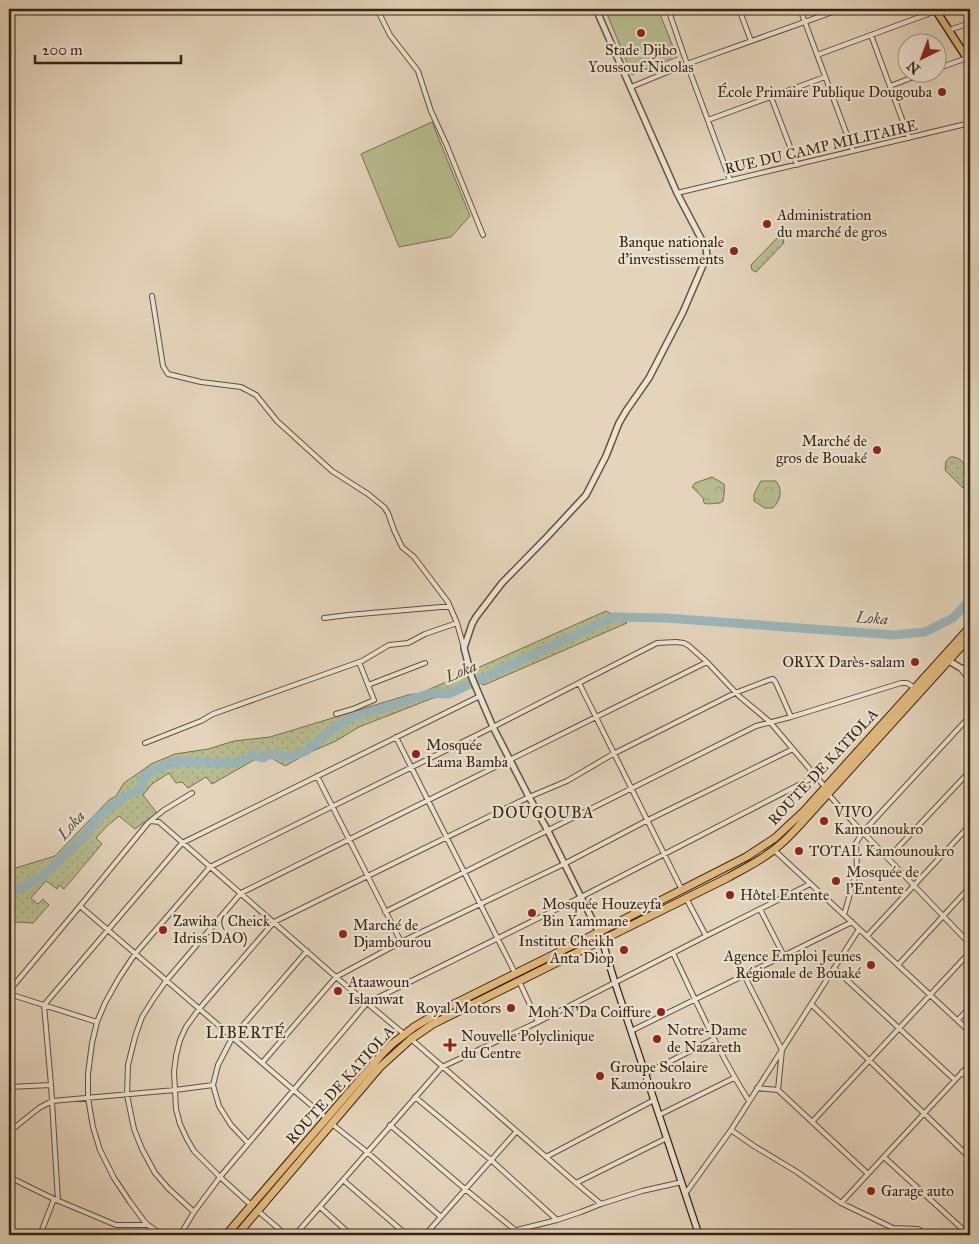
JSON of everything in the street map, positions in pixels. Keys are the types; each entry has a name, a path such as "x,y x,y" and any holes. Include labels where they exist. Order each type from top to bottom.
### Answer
{"highway":[{"name":"ROUTE DE KATIOLA","path":"237,1235 407,1036 519,981 682,890 746,857 775,838 827,790 946,659 970,627"},
{"name":"ROUTE DE KATIOLA","path":"226,1235 375,1062 424,1020 515,974 686,898 744,869 782,844 915,688 970,637"}],"main road":[{"path":"935,10 969,60"},
{"path":"600,936 699,1235"}],"street":[{"path":"378,9 390,35 418,71 431,111 483,235"},
{"path":"464,648 476,617 502,583 586,495 606,456 619,423 649,378 683,312 707,254 706,248 677,193 596,9"},
{"path":"679,9 669,11 730,180"},
{"path":"739,9 751,41"},
{"path":"800,9 852,151"},
{"path":"631,87 687,64 838,9"},
{"path":"817,55 935,10"},
{"path":"949,30 970,23"},
{"path":"871,35 909,138"},
{"path":"946,66 969,60"},
{"path":"708,120 825,77"},
{"path":"890,86 901,82"},
{"path":"771,97 797,165"},
{"name":"RUE DU CAMP MILITAIRE","path":"677,193 970,123"},
{"path":"152,296 163,366 168,374 201,382 241,387 256,395 277,421 332,472 368,494 384,507 402,547 414,557 448,602 457,622 472,678 494,727 600,936"},
{"path":"324,618 441,607 450,608"},
{"path":"145,743 201,721 213,714 358,662 389,645 408,643 425,634 457,622"},
{"path":"162,1235 148,1226 137,1213 114,1178 100,1150 93,1127 88,1098 88,1074 97,1022 105,1003 135,954 210,867 494,727 657,643 684,643 689,646 707,662 735,693 770,722 863,832 970,944"},
{"path":"946,659 970,671"},
{"path":"336,714 374,700 358,662"},
{"path":"194,1212 168,1188 155,1173 148,1161 134,1129 127,1095 128,1065 142,1017 154,998 166,981 241,893 707,662"},
{"path":"368,685 425,663"},
{"path":"959,667 970,680"},
{"path":"252,1205 194,1151 187,1139 180,1124 176,1108 174,1090 176,1056 186,1027 199,1009 274,922 529,797 571,779 614,754 735,693 773,679 791,717"},
{"path":"579,683 682,890"},
{"path":"385,912 756,726 901,683 907,683 915,688"},
{"path":"40,1235 56,1200 52,1101 44,1005 182,843 480,696"},
{"path":"844,915 857,870 856,842 863,832 970,716"},
{"path":"396,737 515,974"},
{"path":"262,1063 336,977 401,942 564,864 648,820 793,749"},
{"path":"888,858 970,771"},
{"path":"317,776 401,942"},
{"path":"180,1235 194,1212 220,1177 367,1003 816,776"},
{"path":"97,1022 9,993 140,831 164,810 192,793"},
{"path":"151,821 159,822 336,977 601,1204"},
{"path":"867,936 970,825"},
{"path":"774,850 970,1032"},
{"path":"295,1235 442,1067 538,1022 810,884"},
{"path":"898,965 970,888"},
{"path":"686,898 706,936"},
{"path":"80,906 326,1118"},
{"path":"760,909 784,956"},
{"path":"631,1031 852,922"},
{"path":"685,1194 732,1130 859,929"},
{"path":"248,1143 231,1125 219,1106 213,1085 218,1065 232,1038 307,951"},
{"path":"812,1122 970,952"},
{"path":"673,953 734,1078 749,1101"},
{"path":"834,968 955,1080"},
{"path":"744,976 782,1050 778,1090"},
{"path":"519,981 538,1022"},
{"path":"811,1004 970,1158"},
{"path":"958,1020 970,1007"},
{"path":"645,1074 714,1039"},
{"path":"840,1203 970,1064"},
{"path":"962,1072 970,1080"},
{"path":"659,1115 734,1078"},
{"path":"9,1087 51,1085"},
{"path":"9,1132 39,1108 52,1101 213,1085"},
{"path":"757,1088 778,1090 868,1174"},
{"path":"416,1097 491,1160 557,1220"},
{"path":"546,1157 654,1100"},
{"path":"332,1124 441,1217"},
{"path":"390,1125 465,1190 515,1230"},
{"path":"732,1130 797,1172 840,1203 893,1228 918,1229 928,1235"},
{"path":"425,1235 516,1132"},
{"path":"576,1183 667,1138"},
{"path":"884,1157 969,1235"},
{"path":"9,1177 56,1200 116,1225 148,1226"},
{"path":"343,1180 407,1235"},
{"path":"496,1235 557,1220 601,1204 682,1182"},
{"path":"320,1207 352,1235"},
{"path":"258,1211 286,1235"}],"green space":[{"name":"Stade Djibo Youssouf Nicolas","path":"605,9 658,9 677,57 632,75"},
{"path":"432,122 470,216 451,237 399,247 361,154"},
{"path":"780,236 783,238 784,243 756,272 752,270 751,265"},
{"path":"950,457 959,459 970,469 970,480 963,488 945,470 946,461"},
{"path":"712,477 724,484 723,501 706,504 692,487 695,483"},
{"path":"761,481 776,481 780,488 778,501 773,508 765,508 754,501 754,494"},
{"path":"606,611 627,623 484,685 477,682 448,696 433,698 359,727 336,741 308,753 285,766 270,757 254,760 212,784 206,777 188,788 182,782 176,783 169,773 152,784 143,795 157,813 135,829 119,816 96,838 102,844 64,889 59,885 57,889 46,881 31,898 38,904 43,899 49,905 33,923 18,922 9,926 9,870 55,856 109,800 116,796 124,783 151,764 175,754 208,749 234,741 270,737 408,695 421,693"}],"waterway":[{"name":"Loka","path":"9,896 11,892 31,883 49,871 86,835 97,818 124,797 140,789 144,777 148,773 174,762 235,763 254,755 263,758 270,754 289,757 306,751 350,718 432,693 449,694 614,617 666,618 894,635 925,632 953,618 970,600"},
{"path":"706,1232 713,1235"}],"place":[{"name":"Stade Djibo Youssouf Nicolas","path":"641,33"},
{"name":"École Primaire Publique Dougouba","path":"942,92"},
{"name":"Administration du marché de gros","path":"767,224"},
{"name":"Banque nationale d'investissements","path":"734,251"},
{"name":"Marché de gros de Bouaké","path":"877,450"},
{"name":"ORYX Darès-salam","path":"915,662"},
{"name":"Mosquée Lama Bamba","path":"416,754"},
{"name":"VIVO Kamounoukro","path":"824,821"},
{"name":"TOTAL Kamounoukro","path":"799,851"},
{"name":"Mosquée de l'Entente","path":"836,881"},
{"name":"Hôtel Entente","path":"730,895"},
{"name":"Mosquée Houzeyfa Bin Yammane","path":"532,913"},
{"name":"Zawiha ( Cheick Idriss DAO)","path":"163,930"},
{"name":"Marché de Djambourou","path":"343,934"},
{"name":"Institut Cheikh Anta Diop","path":"624,950"},
{"name":"Agence Emploi Jeunes Régionale de Bouaké","path":"871,965"},
{"name":"Ataawoun Islamwat","path":"338,991"},
{"name":"Royal Motors","path":"511,1008"},
{"name":"Moh N'Da Coiffure","path":"661,1012"},
{"name":"Notre-Dame de Nazareth","path":"657,1039"},
{"name":"Nouvelle Polyclinique du Centre","path":"450,1045"},
{"name":"Groupe Scolaire Kamonoukro","path":"600,1076"},
{"name":"Garage auto","path":"871,1191"}],"district":[{"name":"DOUGOUBA","path":"543,812"},
{"name":"LIBERTÉ","path":"246,1032"}]}
